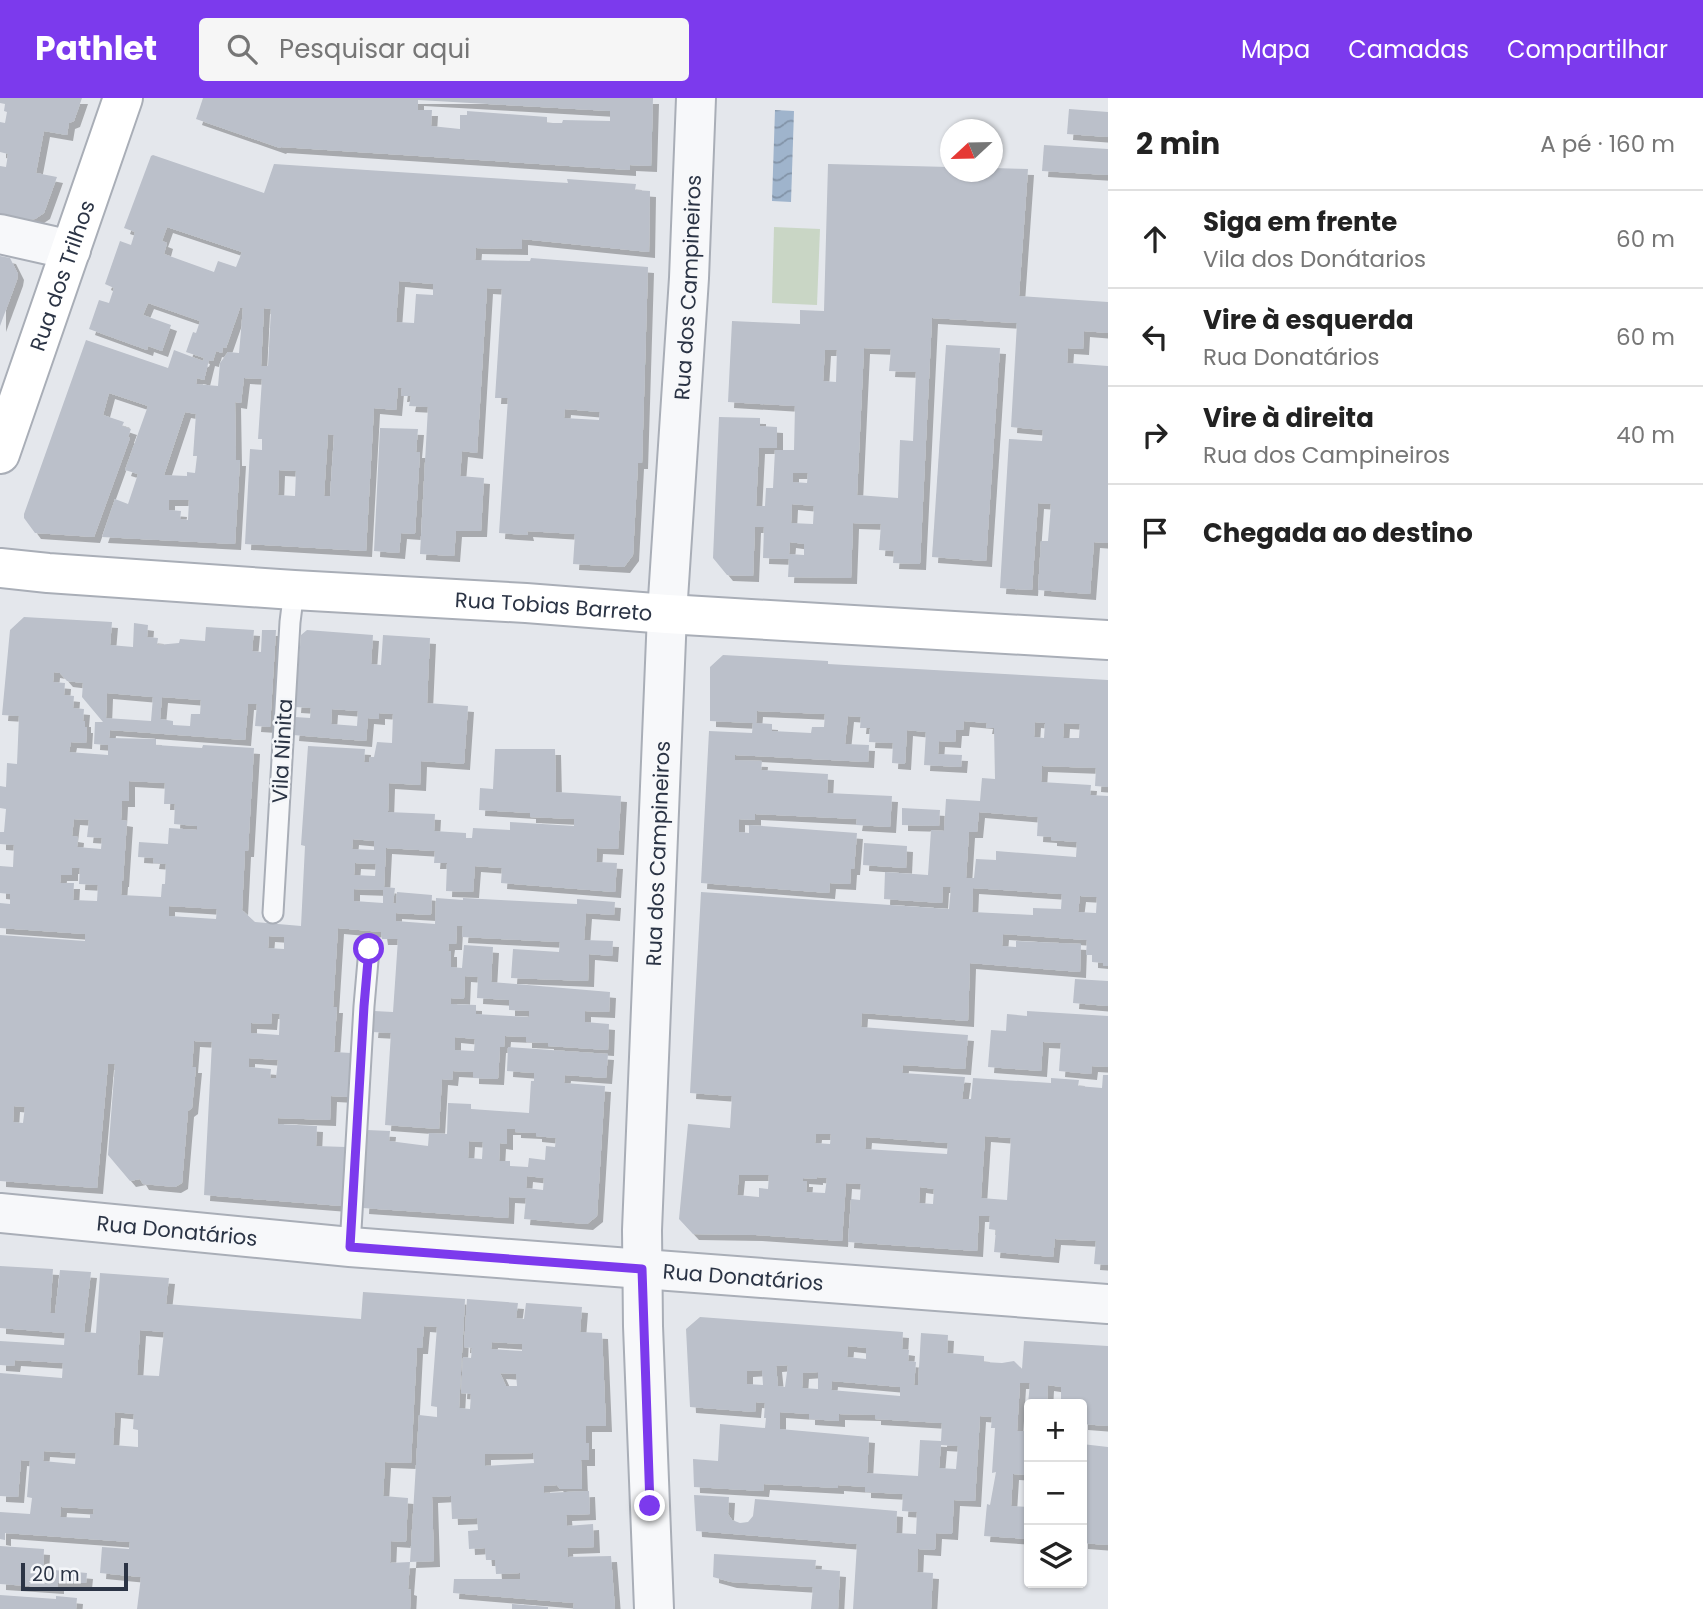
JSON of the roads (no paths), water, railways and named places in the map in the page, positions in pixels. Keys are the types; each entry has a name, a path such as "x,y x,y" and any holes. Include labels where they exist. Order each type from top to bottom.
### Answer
{"main road":[{"name":"Rua dos Trilhos","path":"0,454 123,98"},
{"name":"Rua Tobias Barreto","path":"0,568 293,590 1108,640"}],"street":[{"name":"Rua dos Campineiros","path":"654,1609 642,1269 643,1206 667,614 689,278 696,98"},
{"path":"0,234 71,250"},
{"name":"Rua Donatários","path":"0,1213 350,1247 1108,1304"}],"lane":[{"name":"Vila Ninita","path":"273,913 293,590"},
{"path":"350,1247 369,949"}],"water":[{"path":"775,110 794,111 791,202 772,201"}]}
